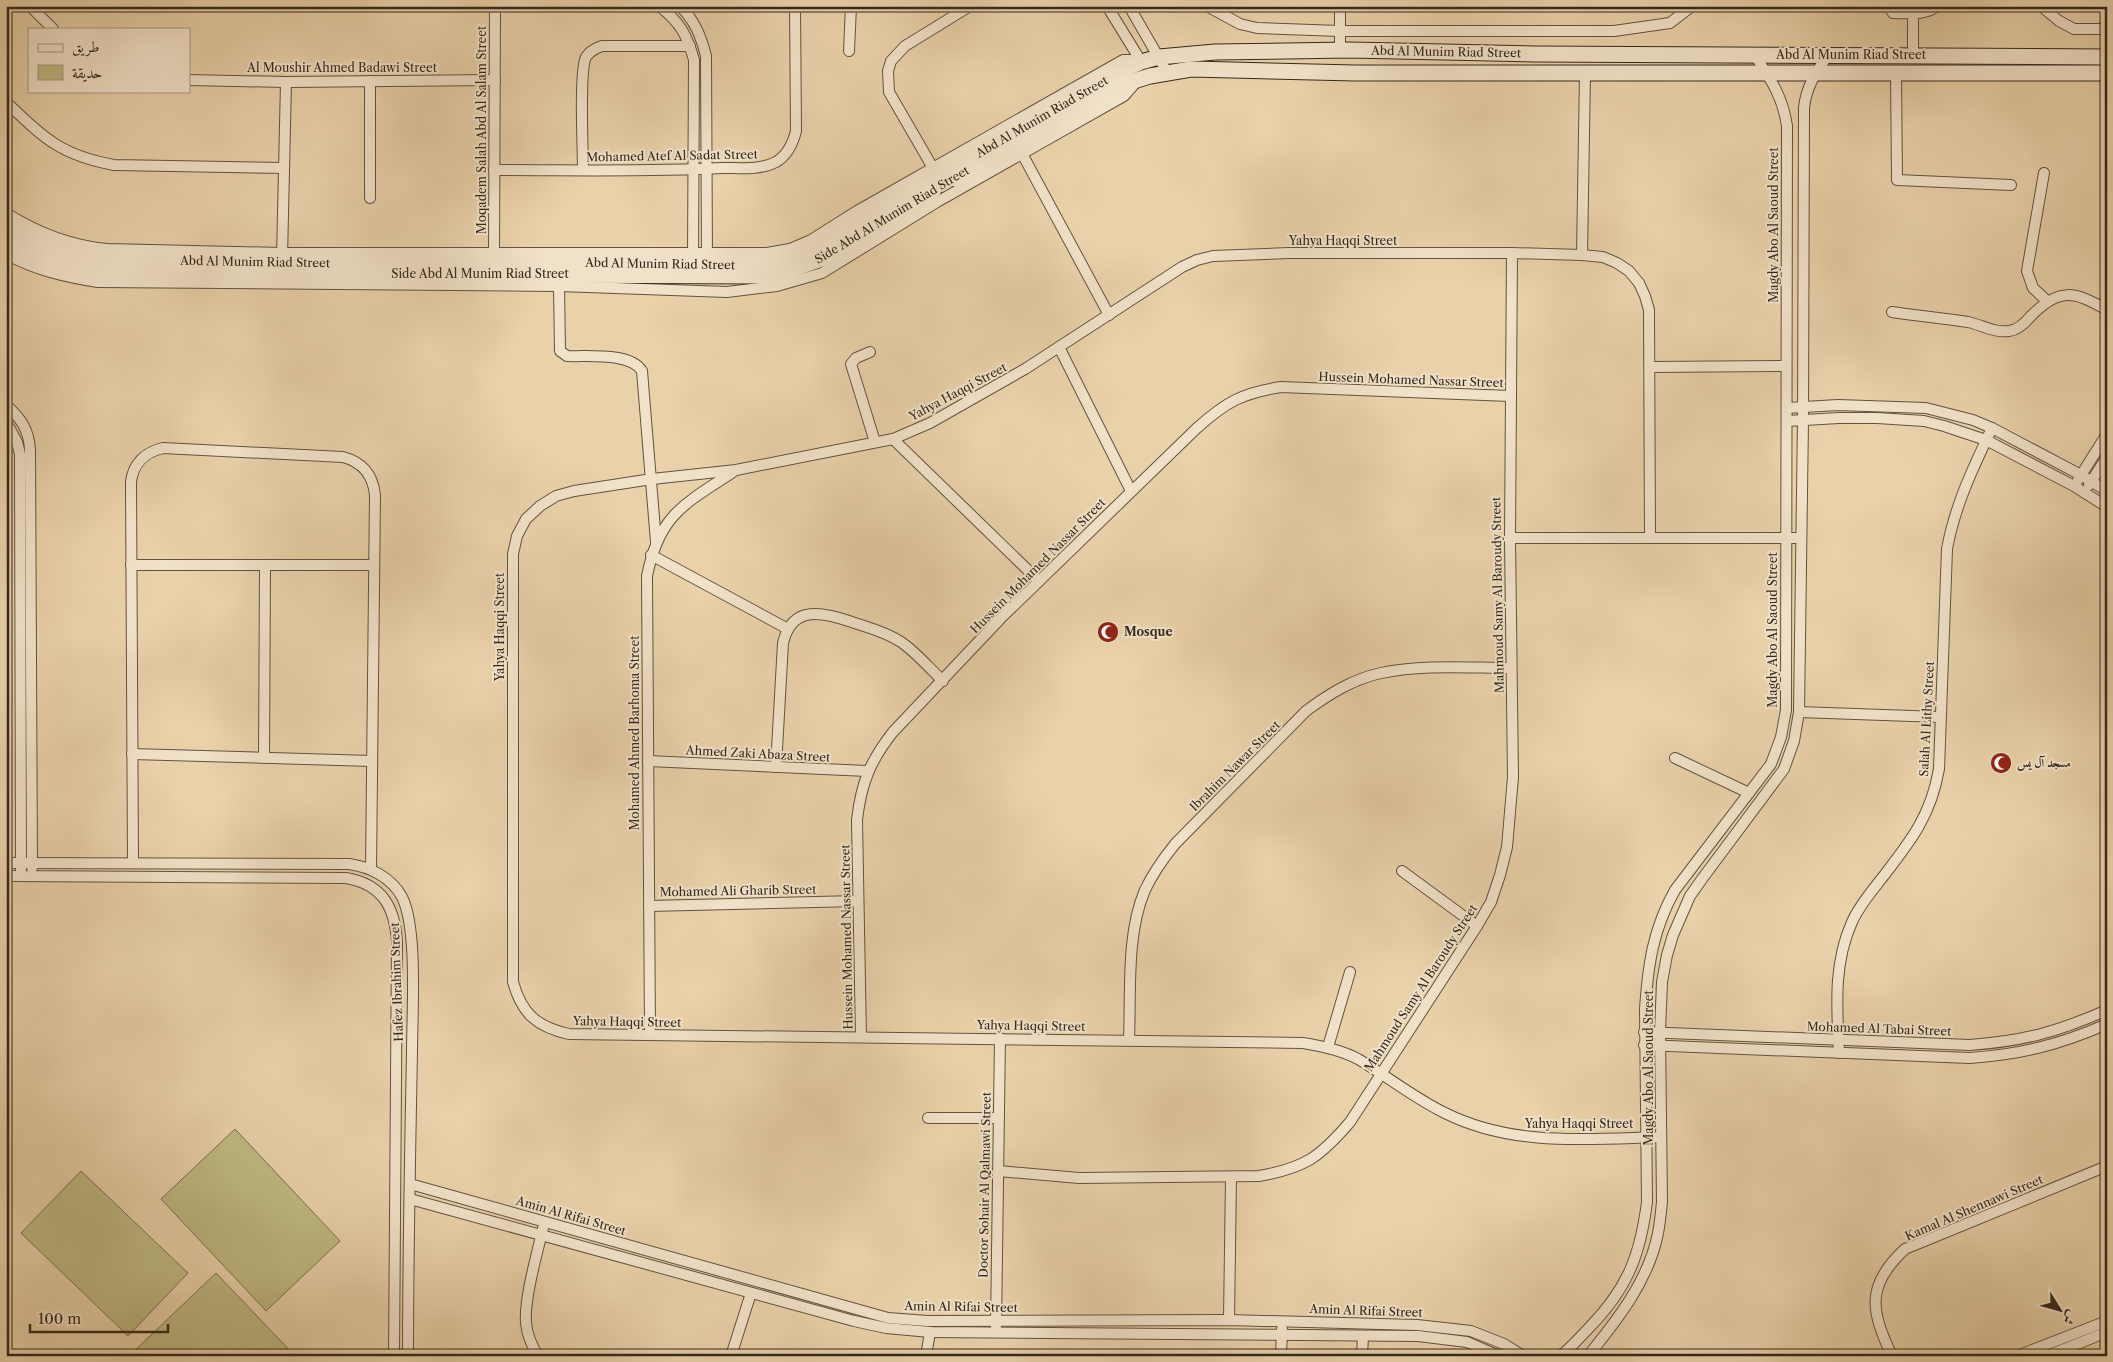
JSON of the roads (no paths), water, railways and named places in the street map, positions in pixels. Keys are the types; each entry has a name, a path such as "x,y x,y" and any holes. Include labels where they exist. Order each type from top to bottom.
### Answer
{"street":[{"path":"30,6 52,28"},
{"name":"Moqadem Salah Abd Al Salam Street","path":"494,254 495,6"},
{"path":"659,6 680,25 694,60 694,170 699,267 707,291"},
{"path":"680,6 690,16 701,35 706,56 708,169 699,267"},
{"name":"Mohamed Atef Al Sadat Street","path":"494,170 694,170 764,166 781,158 793,143 796,131 795,6"},
{"path":"849,51 851,6"},
{"path":"933,168 889,92 888,71 891,61 905,46 970,6"},
{"path":"1108,6 1140,62 1145,77"},
{"path":"1129,6 1167,72"},
{"path":"1207,6 1240,24 1257,28 1340,31 1614,31 1670,23 1692,6"},
{"path":"1340,6 1340,51"},
{"path":"1888,6 1893,13 1925,13 1937,6"},
{"path":"2041,6 2059,21 2074,29 2107,29"},
{"path":"1913,13 1913,55"},
{"path":"583,170 582,76 586,57 593,49 602,46 690,46"},
{"name":"Abd Al Munim Riad Street","path":"6,241 30,253 67,266 126,278 282,269 699,267 764,264 792,258 818,248 893,201 1013,135 1104,80 1140,62 1159,58 1215,52 1340,51 2107,57"},
{"path":"1490,73 1498,65 1498,56 1494,52"},
{"path":"1532,74 1528,65 1534,54"},
{"name":"Magdy Abo Al Saoud Street","path":"1565,1354 1600,1317 1621,1290 1635,1261 1643,1231 1647,1202 1644,1032 1647,980 1656,929 1664,909 1675,890 1771,764 1781,737 1786,710 1786,119 1781,98 1754,54"},
{"name":"Magdy Abo Al Saoud Street","path":"1588,1356 1633,1296 1648,1266 1658,1234 1662,1202 1660,1032 1662,982 1666,955 1681,915 1702,879 1784,769 1794,741 1799,712 1803,420 1804,99 1816,73 1828,55"},
{"name":"Side Abd Al Munim Riad Street","path":"282,269 494,254 699,267 790,249 811,240 857,211 1123,60 1140,62"},
{"name":"Abd Al Munim Riad Street","path":"6,227 52,249 89,258 282,269 620,281 699,267 745,277 776,280 822,259 930,192 1020,150 1110,92 1145,77 1167,72 1215,69 1355,73 1532,74 2107,73"},
{"path":"1582,255 1585,73"},
{"path":"1896,73 1897,180 2011,185"},
{"name":"Al Moushir Ahmed Badawi Street","path":"190,80 286,82 494,80"},
{"path":"370,81 370,198"},
{"path":"282,269 286,82"},
{"path":"6,102 43,138 77,156 95,161 114,165 284,168"},
{"path":"1786,140 1804,140"},
{"path":"1020,150 1109,315"},
{"path":"2044,173 2027,271 2033,288 2047,301"},
{"name":"Side Abd Al Munim Riad Street","path":"6,213 59,240 91,247 282,269 559,286 620,281"},
{"name":"Yahya Haqqi Street","path":"1650,538 1651,367 1649,310 1645,296 1629,272 1617,263 1603,257 1582,255 1512,253 1290,253 1213,256 1197,260 1182,267 1059,347 962,406 930,423 893,439 736,470 652,479 574,491 556,496 540,506 526,519 517,536 513,554 513,982 518,998 526,1012 539,1023 569,1034 1303,1043 1328,1047 1357,1059 1445,1114 1496,1132 1550,1139 1661,1137"},
{"name":"Mahmoud Samy Al Baroudy Street","path":"998,1171 1079,1178 1231,1177 1259,1176 1286,1171 1311,1160 1332,1142 1350,1122 1477,926 1490,902 1500,875 1507,847 1513,777 1510,538 1512,253"},
{"path":"6,254 41,270 69,278 98,282 126,278"},
{"name":"Side Abd Al Munim Riad Street","path":"699,267 707,291 727,292 776,280"},
{"path":"559,286 560,350 562,354 567,356 630,360 639,366 642,371 656,542"},
{"path":"1892,312 1970,323 1997,331 2011,331 2023,325 2047,301 2062,294 2085,298 2107,310"},
{"path":"1059,347 1131,491"},
{"path":"870,352 856,358 851,364 875,442"},
{"path":"1651,367 1786,366"},
{"name":"Hussein Mohamed Nassar Street","path":"861,1037 856,820 860,795 867,771 878,750 892,732 1039,581 1214,412 1235,398 1281,387 1510,396"},
{"path":"6,405 17,415 30,440 32,877"},
{"path":"1787,408 1838,405 1926,408 1972,420 1992,428 2081,474 2107,491"},
{"path":"1787,421 1839,418 1924,421 1968,432 2074,486 2107,506"},
{"path":"6,422 18,442 20,463 21,876"},
{"name":"Salah Al Lithy Street","path":"1839,1053 1837,982 1845,940 1863,902 1911,841 1930,807 1939,769 1947,549 1952,522 1960,496 1992,428"},
{"path":"2074,486 2107,434"},
{"path":"893,439 1039,581"},
{"path":"133,864 132,476 140,459 151,452 163,448 343,457 356,461 370,476 375,488 371,869"},
{"path":"2084,492 2107,458"},
{"path":"20,463 30,463"},
{"name":"Mohamed Ahmed Barhoma Street","path":"650,1035 647,576 651,555 656,542 669,521 686,503 736,470"},
{"path":"1510,538 1800,538"},
{"path":"651,555 788,629"},
{"path":"131,565 374,566"},
{"path":"264,758 265,565"},
{"path":"776,767 782,649 788,629 800,617 819,613 879,631 895,638 909,648 943,681"},
{"name":"Ibrahim Nawar Street","path":"1129,1040 1133,945 1137,917 1145,891 1158,866 1175,844 1306,711 1329,694 1382,673 1430,668 1512,668"},
{"path":"1799,712 1940,717"},
{"path":"132,754 372,761"},
{"path":"1675,758 1749,793"},
{"name":"Ahmed Zaki Abaza Street","path":"648,761 867,771"},
{"name":"Hafez Ibrahim Street","path":"6,863 349,864 371,869 391,883 401,896 410,926 412,1004 408,1356"},
{"path":"251,878 252,864"},
{"path":"1402,871 1477,926"},
{"name":"Hafez Ibrahim Street","path":"6,876 346,878 359,880 377,891 389,905 396,929 394,1356"},
{"name":"Mohamed Ali Gharib Street","path":"649,906 858,901"},
{"path":"1328,1047 1350,972"},
{"path":"396,1005 412,1004"},
{"name":"Mohamed Al Tabai Street","path":"1644,1032 1970,1045 2037,1036 2069,1026 2107,1010"},
{"name":"Mohamed Al Tabai Street","path":"1644,1045 1970,1058 2040,1049 2074,1039 2107,1024"},
{"name":"Doctor Sohair Al Qalmawi Street","path":"996,1332 1000,1038"},
{"path":"928,1118 999,1118"},
{"name":"Kamal Al Shennawi Street","path":"1892,1356 1876,1321 1875,1301 1880,1281 1886,1269 1905,1249 2107,1166"},
{"path":"1229,1320 1231,1177"},
{"name":"Amin Al Rifai Street","path":"410,1184 666,1255 887,1323 996,1320 1229,1320 1391,1323 1453,1328 1487,1336 1523,1356"},
{"name":"Amin Al Rifai Street","path":"410,1199 751,1293 930,1332 1418,1336 1450,1339 1475,1345 1499,1356"},
{"path":"538,1356 531,1344 526,1323 528,1302 544,1221"},
{"path":"662,1267 666,1255"},
{"path":"731,1356 751,1293"},
{"path":"394,1299 408,1299"},
{"path":"1281,1356 1282,1321"},
{"path":"2017,1356 2107,1321"},
{"path":"926,1356 930,1332"},
{"path":"2047,1356 2107,1332"},
{"path":"1362,1356 1363,1336"}],"place":[{"name":"Mosque","path":"1108,632"},
{"name":"مسجد آل يس","path":"2001,763"}]}
